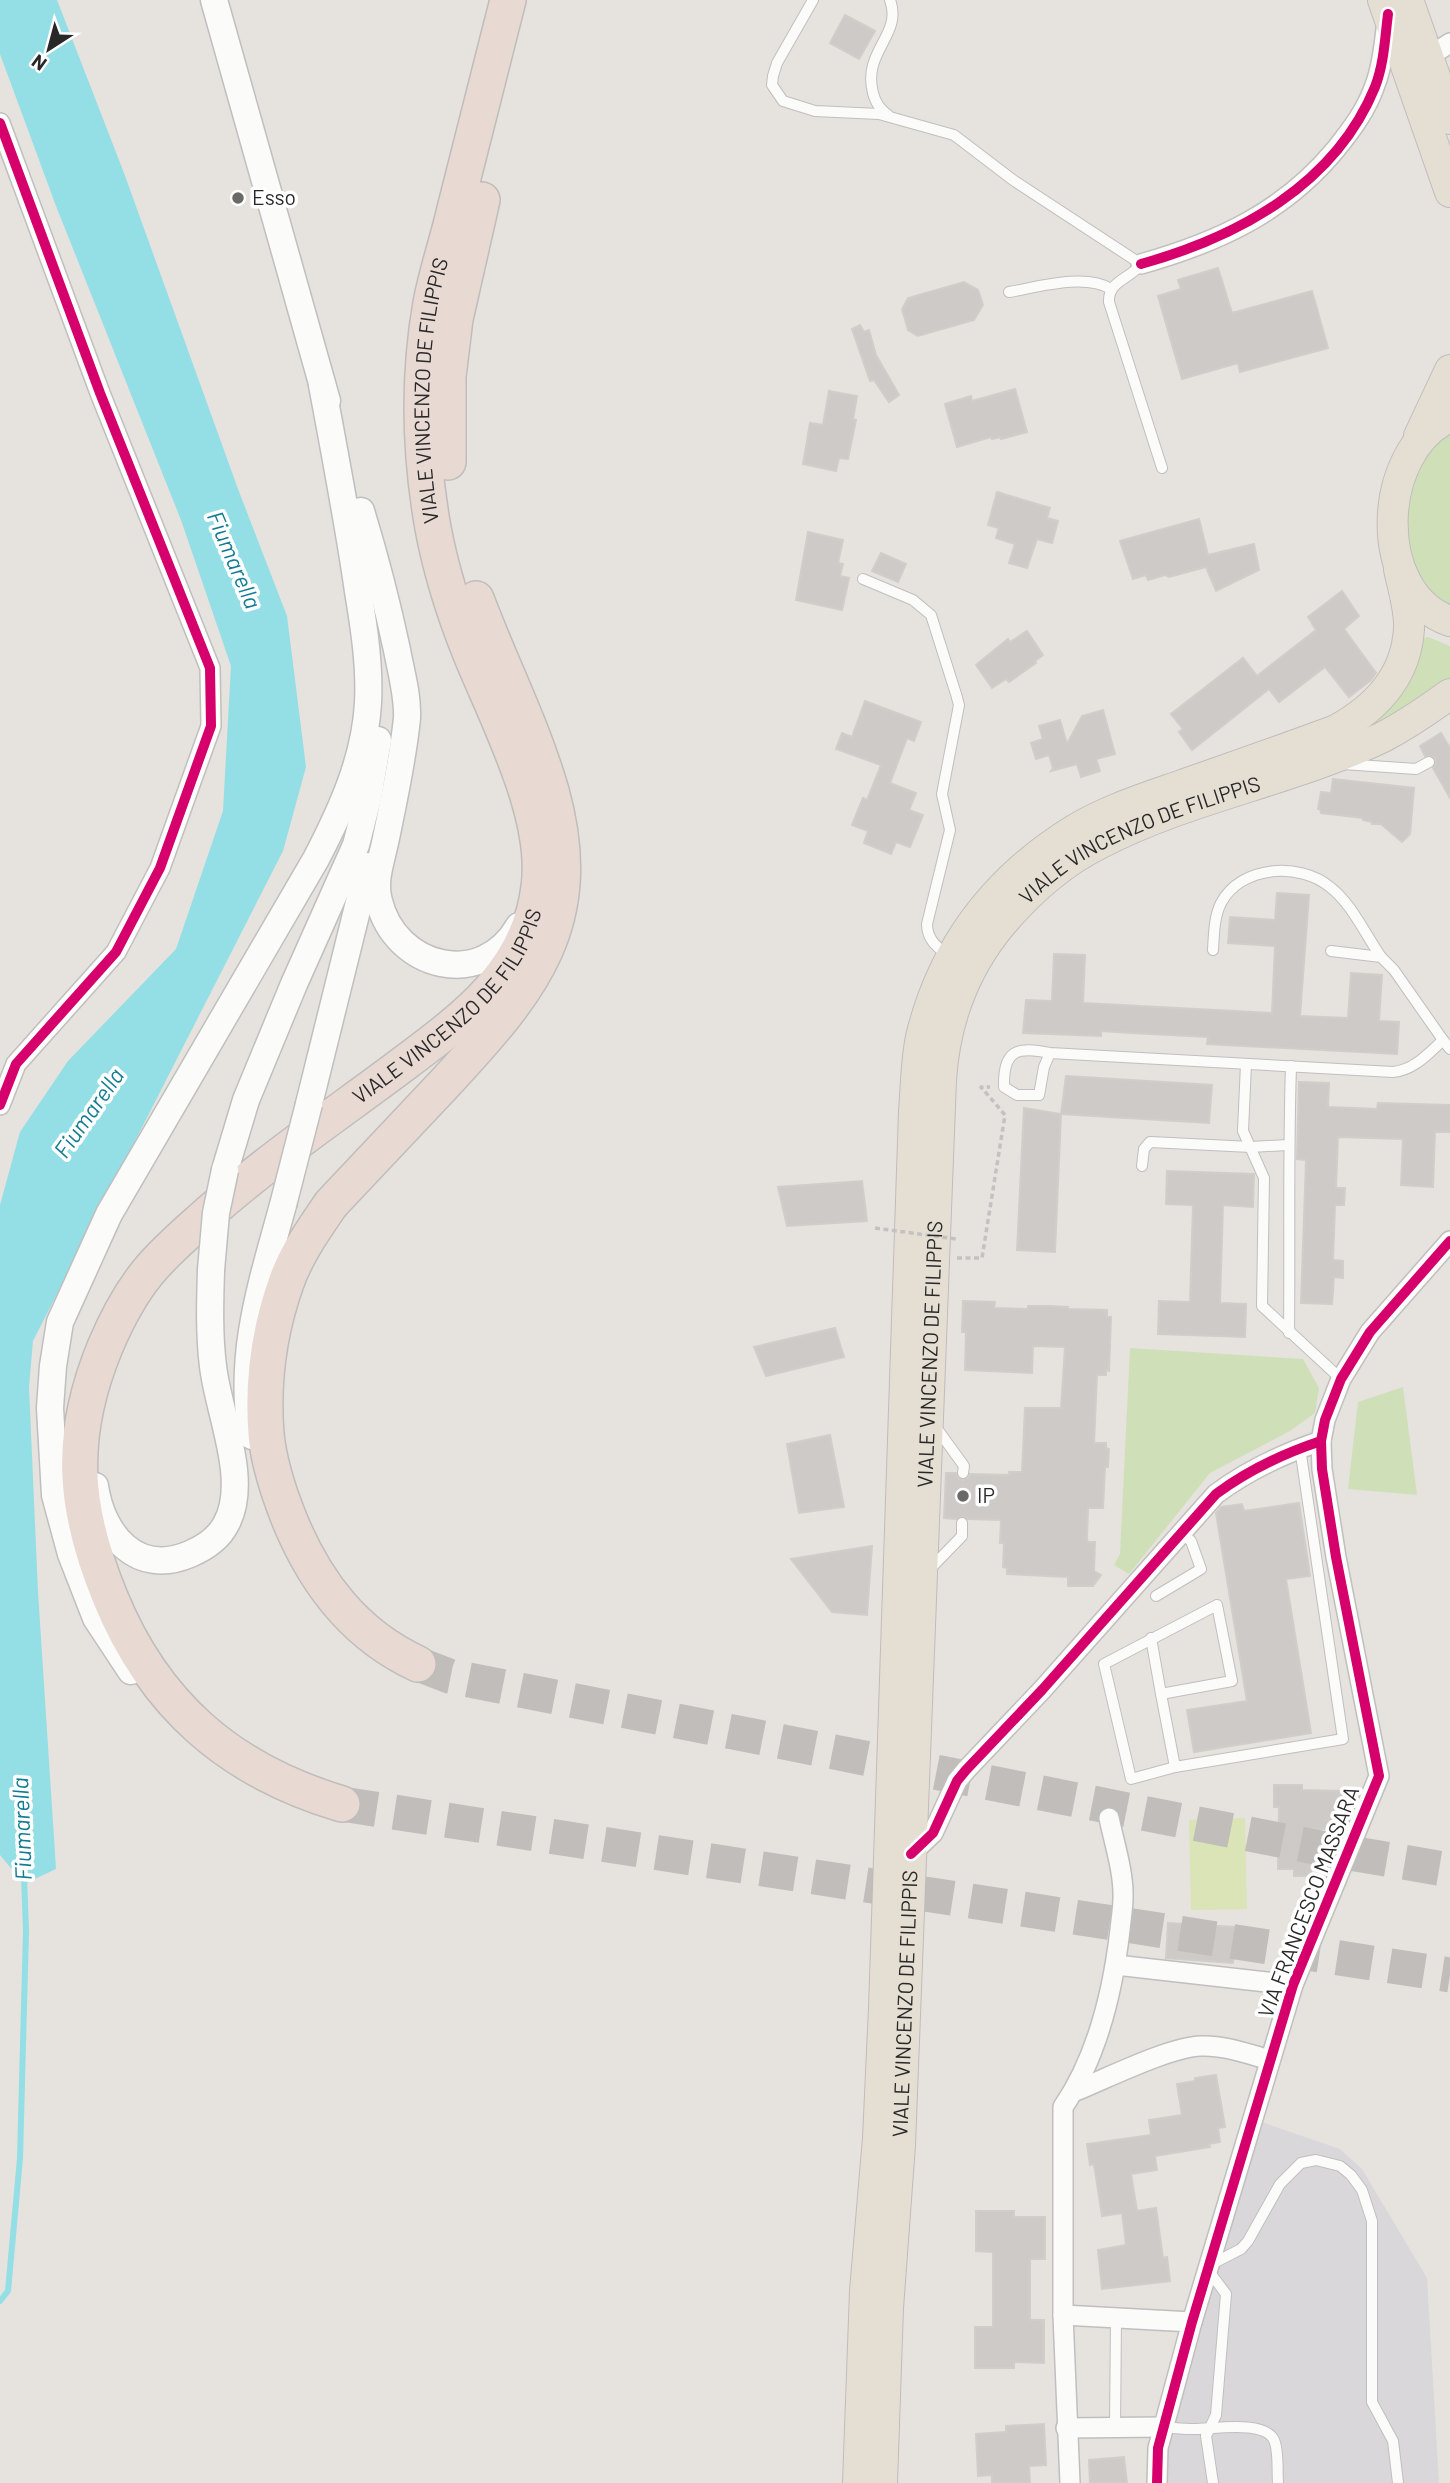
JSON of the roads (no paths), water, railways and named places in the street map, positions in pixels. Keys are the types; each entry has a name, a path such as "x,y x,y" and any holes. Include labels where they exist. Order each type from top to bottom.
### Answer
{"highway":[{"name":"VIALE VINCENZO DE FILIPPIS","path":"342,1804 306,1794 275,1780 183,1715 163,1691 128,1637 99,1570 82,1497 79,1446 88,1394 109,1337 149,1270 169,1248 237,1189 485,997 509,969 526,938 540,885 539,795 517,762 454,610 442,570 428,493 422,413 431,301 508,0"},
{"name":"VIALE VINCENZO DE FILIPPIS","path":"407,1659 351,1619 334,1600 300,1546 279,1495 266,1435 266,1381 269,1343 287,1280 315,1227 331,1205 501,1022 529,983 547,949 562,898 563,854 539,795 517,696 485,625 463,559 449,474 447,428 448,376 455,319 532,0"}],"main road":[{"path":"214,0 322,385 368,534 404,685 407,714 404,747 377,878 377,892 385,919 402,941 414,951 442,964 468,965 491,957 510,940 524,914 531,878 539,795"},
{"path":"1393,5 1439,50 1450,119"},
{"path":"1393,5 1450,192"},
{"name":"VIALE VINCENZO DE FILIPPIS","path":"882,2483 914,1111 921,1040 934,992 950,958 976,916 1009,880 1050,846 1075,829 1129,804 1336,730 1371,708 1393,678 1406,646 1408,610 1395,545 1394,503 1404,465 1450,370"},
{"path":"275,1780 212,1753 183,1730 146,1691 96,1618 71,1554 55,1495 50,1408 60,1322 109,1214 316,859 339,814 364,735 368,702 363,621 350,532 322,385"},
{"name":"VIALE VINCENZO DE FILIPPIS","path":"1413,448 1439,423 1450,417"},
{"path":"350,532 370,590 378,629 381,662 380,726 369,798 348,864 246,1100 225,1170 216,1213 211,1270 210,1335 213,1370 234,1474 235,1498 225,1526 208,1544 183,1558 156,1561 136,1555 121,1545 102,1516 93,1461 97,1417 111,1371 128,1333 162,1276 197,1242 313,1147 485,1018 514,986 533,954 550,907 554,847 539,795"},
{"name":"VIALE VINCENZO DE FILIPPIS","path":"1399,569 1427,608 1450,621"},
{"path":"393,633 395,685 388,776 374,845 259,1292 247,1358 246,1389 257,1457 279,1526 308,1580 327,1604 348,1623 370,1639 407,1659"},
{"name":"VIALE VINCENZO DE FILIPPIS","path":"858,2483 865,2291 889,2141 911,1854 942,1057 957,995 981,950 1031,892 1098,844 1142,824 1318,763 1382,737 1450,694"},
{"path":"889,2141 905,2305 901,2483"}],"street":[{"path":"1142,264 1183,253 1258,218 1310,179 1348,134 1364,110 1381,65 1393,5"},
{"path":"0,123 100,393 210,668 211,726 160,868 116,952 16,1064 0,1105"},
{"name":"VIA FRANCESCO MASSARA","path":"1157,2483 1156,2462 1192,2322 1293,1985 1379,1776 1336,1558 1322,1469 1321,1441 1325,1420 1341,1379 1370,1332 1450,1241"},
{"path":"911,1854 933,1833 954,1788 966,1770 1042,1690 1211,1499 1228,1485 1300,1448 1321,1441"},
{"path":"1070,2483 1063,2315 1063,2107 1073,2092 1105,2012 1116,1965 1124,1896 1110,1818"},
{"path":"1116,1965 1293,1985"},
{"path":"1073,2092 1180,2049 1220,2047 1270,2060"},
{"path":"1063,2315 1192,2322"},
{"path":"1066,2428 1164,2427"}],"lane":[{"path":"813,0 777,64 772,85 783,101 816,111 856,112 895,118 954,135 1013,180 1142,264 1131,276 1111,289 1109,302 1162,468"},
{"path":"890,0 890,30 874,57 870,76 877,105 895,118"},
{"path":"1009,292 1087,280 1101,283 1111,289"},
{"path":"863,579 914,600 931,615 959,705 942,800 950,830 927,924 933,943 950,958"},
{"path":"1318,763 1411,769 1429,762"},
{"path":"1050,1053 1044,1067 1039,1095 1017,1096 1004,1087 1004,1069 1009,1057 1017,1051 1405,1071 1447,1045 1341,898 1315,877 1281,872 1260,873 1243,879 1222,902 1216,917 1213,950"},
{"path":"1331,951 1381,957"},
{"path":"1246,1064 1243,1131 1264,1178 1262,1306 1341,1379"},
{"path":"1289,1333 1288,1145 1291,1066"},
{"path":"1143,1166 1144,1149 1150,1142 1251,1147 1288,1145"},
{"path":"928,1415 964,1466 963,1473"},
{"path":"1161,1694 1232,1681 1217,1605 1104,1664 1131,1779 1175,1766 1343,1739 1300,1448"},
{"path":"921,1578 961,1536 962,1523"},
{"path":"1156,1596 1201,1569 1191,1541 1181,1533"},
{"path":"1152,1638 1175,1766"},
{"path":"1213,2483 1206,2436 1216,2415 1226,2294 1209,2268 1241,2249 1280,2184 1301,2163 1316,2160 1340,2166 1351,2175 1362,2190 1372,2221 1372,2402 1392,2441 1398,2483"},
{"path":"1115,2427 1116,2318"},
{"path":"1164,2427 1236,2427 1258,2430 1270,2435 1276,2445 1278,2483"}],"water":[{"path":"0,0 57,0 124,173 238,489 287,616 306,767 283,851 33,1341 29,1387 38,1592 56,1869 24,1884 0,1855 0,1205 20,1132 68,1061 176,949 223,811 231,666 181,520 56,206 0,54"}],"waterway":[{"name":"Fiumarella","path":"0,2301 8,2291 20,2158 26,1931 24,1876"}],"tunnel":[{"path":"418,1664 449,1676 1320,1848 1450,1870"},
{"path":"342,1804 1450,1975"}],"place":[{"name":"Esso","path":"238,198"},
{"name":"IP","path":"963,1496"}]}
